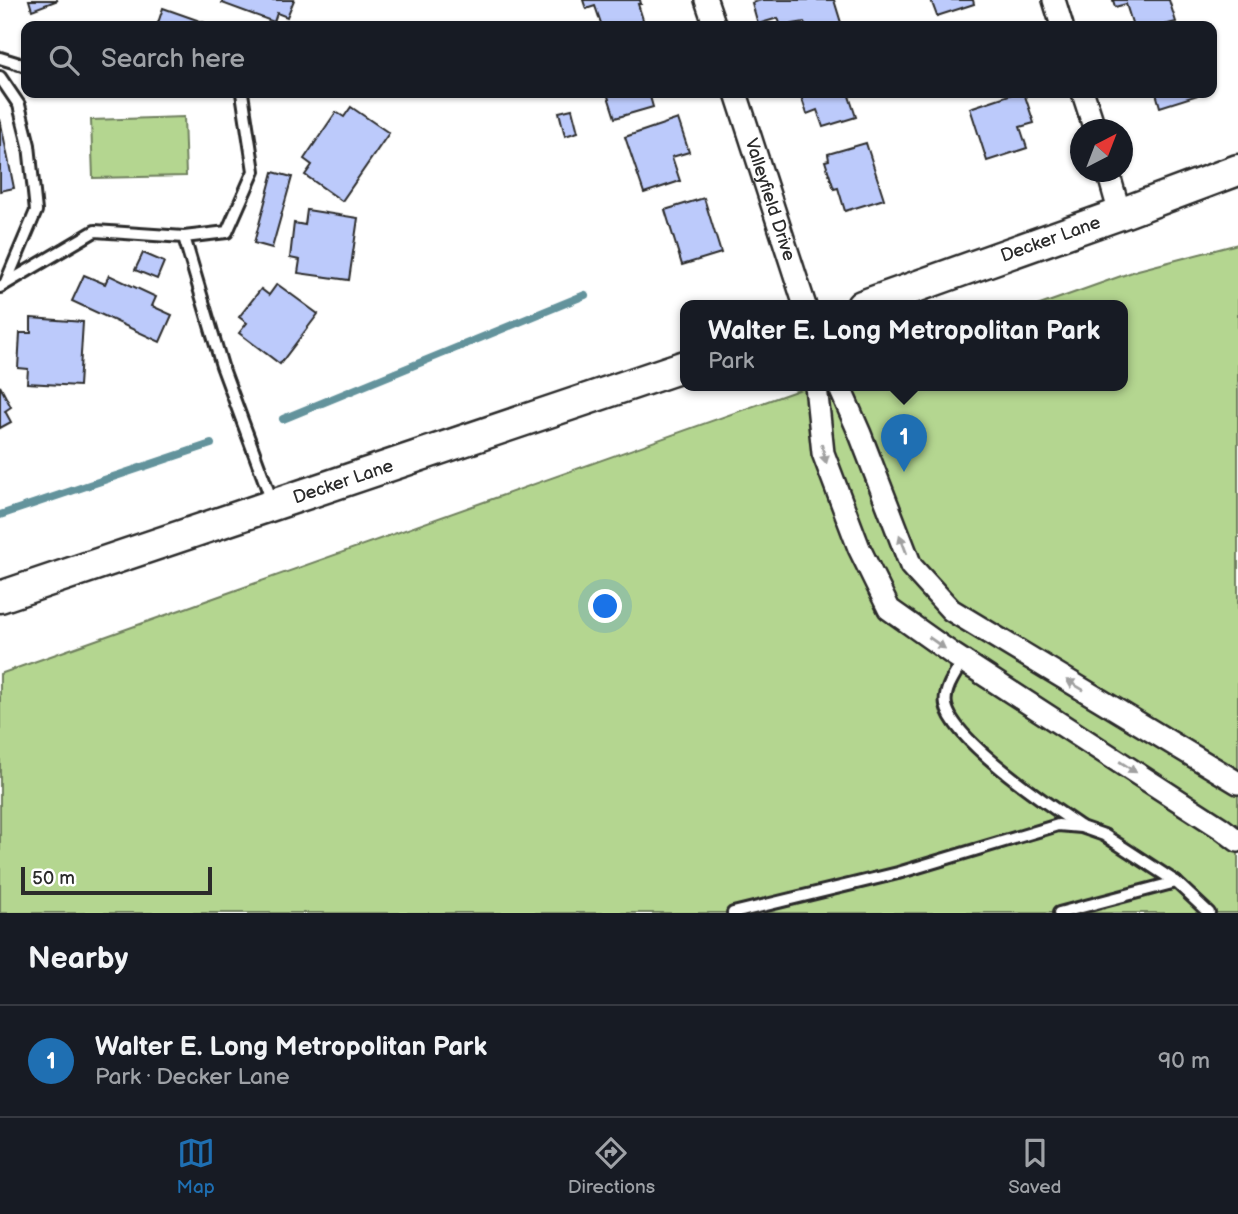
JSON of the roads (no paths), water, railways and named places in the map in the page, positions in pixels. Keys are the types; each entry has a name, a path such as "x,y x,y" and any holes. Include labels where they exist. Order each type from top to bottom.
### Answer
{"main road":[{"name":"Decker Lane","path":"879,300 1238,170"},
{"name":"Decker Lane","path":"0,597 680,368"}],"street":[{"path":"706,0 713,21"},
{"path":"1054,0 1060,21"},
{"name":"Valleyfield Drive","path":"738,98 803,300"},
{"path":"1085,98 1091,119"},
{"path":"1111,182 1120,214"},
{"path":"817,391 823,453 859,548 889,609 963,661 1222,828 1238,841"},
{"path":"841,391 911,566 951,610 1238,783"}],"lane":[{"path":"0,58 21,64"},
{"path":"0,77 19,105 29,145 36,211 3,284"},
{"path":"3,284 94,231 184,237 227,232 254,171 243,98"},
{"path":"184,237 222,366 273,504"},
{"path":"963,661 950,682 945,703 951,718 981,751 1007,774 1081,827"},
{"path":"733,913 898,873 1058,825 1081,827 1104,835 1176,882 1209,913"},
{"path":"1059,913 1176,882"}],"waterway":[{"path":"283,419 585,295"},
{"path":"0,515 211,444"}],"place":[{"name":"Walter E. Long Metropolitan Park","path":"904,472"}]}
